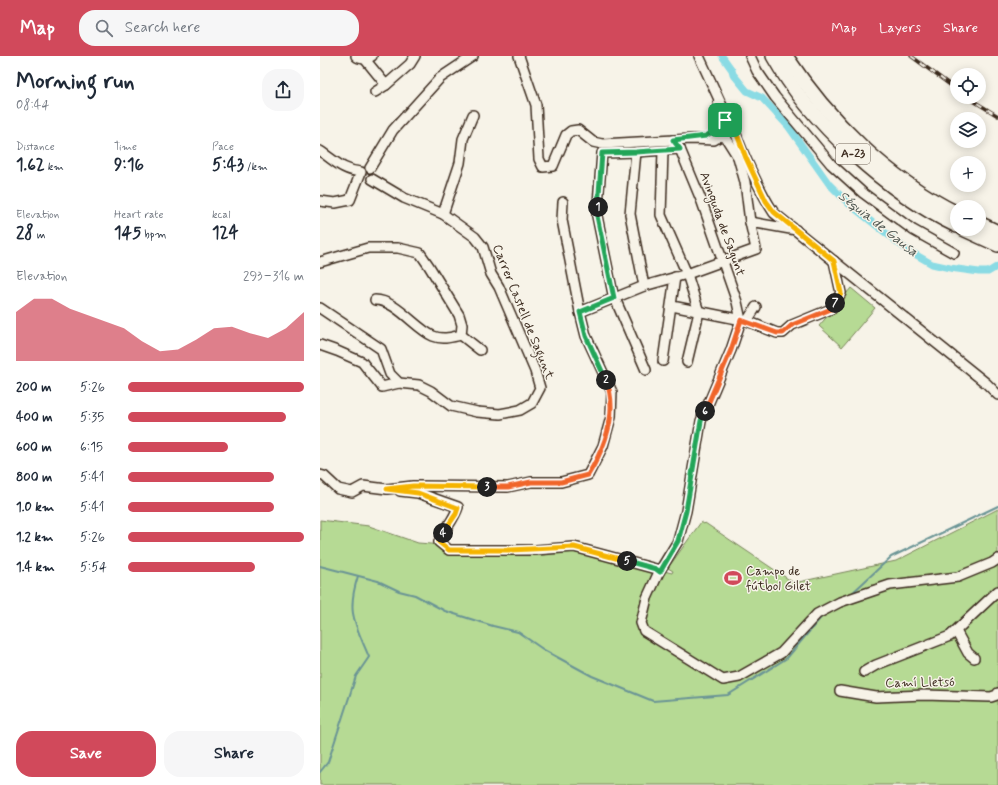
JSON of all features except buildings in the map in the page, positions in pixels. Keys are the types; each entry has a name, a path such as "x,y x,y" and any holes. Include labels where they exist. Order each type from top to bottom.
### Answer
{"highway":[{"name":"A-23","path":"773,56 807,105 840,142 875,173 908,197 950,222"},
{"name":"A-23","path":"786,56 816,97 846,131 887,168 916,189 950,209"},
{"path":"986,226 998,232"},
{"path":"978,236 998,245"}],"street":[{"path":"375,92 410,64 415,56"},
{"path":"370,168 393,130 440,78 473,56"},
{"path":"519,56 536,105 539,159 543,167 553,166 566,135 571,131 578,130 593,142 602,144 692,139 723,130 732,135 734,130 766,201 774,212 986,383 998,395"},
{"path":"580,312 644,286 687,274 756,249 750,222 745,182 738,157 723,130 716,92 699,56"},
{"path":"750,56 757,71 775,97 832,164 863,193 913,230 954,253"},
{"path":"364,57 386,84"},
{"path":"443,214 460,163 463,139 473,115"},
{"path":"723,130 746,158"},
{"name":"Avinguda de Sagunt","path":"673,140 680,149 702,202 744,320"},
{"path":"646,370 614,298 597,216 602,153 680,149"},
{"path":"320,151 338,165 349,171 360,172"},
{"path":"663,151 661,215 687,274 700,312 687,362"},
{"path":"636,152 630,214 644,286"},
{"path":"320,201 335,203 350,200 360,172 364,168 370,168"},
{"path":"360,172 360,176 364,181 370,181 374,173 370,168"},
{"name":"Carrer Castell de Sagunt","path":"372,179 404,198 443,214 475,237 483,247 491,274 499,287 532,364 540,388 532,403 520,410 500,414 477,412 451,406 431,391 419,385 399,383"},
{"path":"387,489 413,486 508,487 531,482 561,482 588,475 603,446 611,417 612,392 586,336 562,220 563,202"},
{"path":"750,222 797,231"},
{"path":"320,262 368,248 398,248 420,253 459,315 462,325 461,335"},
{"path":"672,306 744,320 777,333 783,333 792,325 831,309 841,293 834,261"},
{"path":"663,361 675,277"},
{"path":"375,300 380,300 400,311 433,336 445,338 461,335 480,350"},
{"path":"756,307 744,320 701,421 686,511 678,541 647,598 641,623 644,631 722,680 739,677 781,653 817,614 840,602 890,584 958,576 992,563 998,559"},
{"path":"320,308 381,349 390,374 399,383"},
{"path":"320,345 362,362 382,387 399,383"},
{"path":"320,475 324,476 338,489 352,492 363,486 418,493 458,508 456,514 444,530 439,542 449,550 530,550 574,547 656,569 660,572"},
{"path":"864,672 950,636 998,590"},
{"path":"956,631 968,653 974,658"},
{"name":"Camí Lletsó","path":"840,692 876,697 924,695 991,697 997,695 998,693"}],"green space":[{"path":"851,288 875,308 842,347 819,326"},
{"path":"998,509 998,785 320,785 320,520 369,526 418,543 510,550 551,548 636,564 672,573 673,571 668,568 701,522 704,524 705,523 794,583 896,561"}],"waterway":[{"name":"Séquia de Gausa","path":"722,56 732,70 733,74 747,91 762,98 788,126 829,184 849,204 906,249 932,264 950,268 988,272 998,266"},
{"path":"850,595 891,557 998,506"},
{"path":"320,566 378,581 399,591 415,595 445,611 518,632 544,650 592,676 653,701 728,695 787,658 823,615"},
{"path":"320,772 328,762 356,676 369,657 354,618 353,599 358,576"}],"railway":[{"path":"911,56 950,85"},
{"path":"978,104 998,116"}],"place":[{"name":"Campo de fútbol Gilet","path":"733,578"}],"route":[{"path":"725,120 733,124 734,130 746,158 766,201 774,212 834,261 841,293 831,309 792,325 783,333 777,333 741,320 731,350 701,421 686,511 678,541 660,572 656,569 574,547 536,550 449,550 439,542 444,530 456,514 458,508 418,493 387,489 413,486 508,487 531,482 561,482 588,475 599,457 611,417 612,392 586,336 580,312 614,298 597,216 602,153 680,149 673,140 692,139 706,136 717,129 718,125 725,120"}]}
